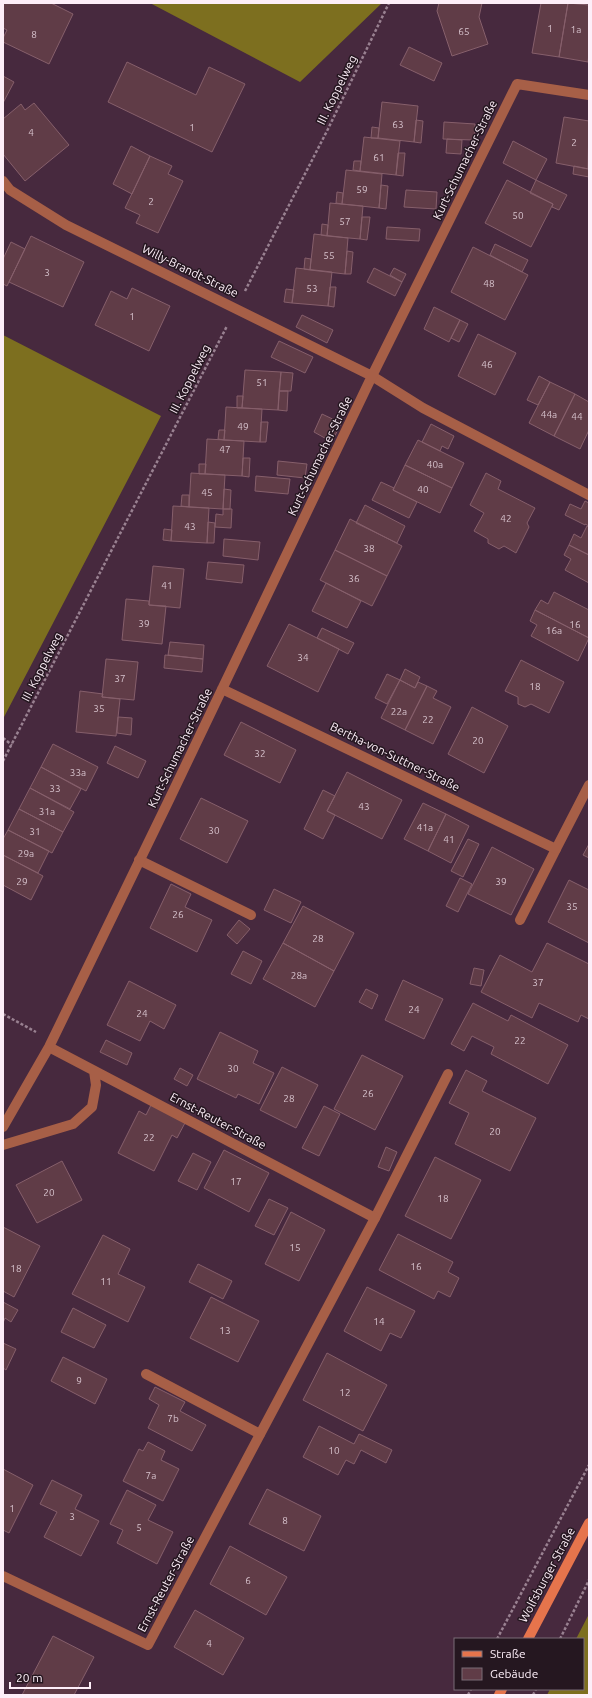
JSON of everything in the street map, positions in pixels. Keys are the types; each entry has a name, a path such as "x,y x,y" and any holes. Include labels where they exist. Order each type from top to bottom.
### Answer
{"street":[{"name":"Kurt-Schumacher-Straße","path":"3,1127 50,1044 372,376 517,84 589,95"},
{"name":"Willy-Brandt-Straße","path":"3,181 10,190 66,225 372,376"},
{"path":"372,376 423,408 589,495"},
{"name":"Bertha-von-Suttner-Straße","path":"222,689 556,849"},
{"path":"520,920 589,785"},
{"path":"139,860 251,915"},
{"name":"Ernst-Reuter-Straße","path":"50,1044 94,1071 375,1218"},
{"path":"3,1145 73,1124 92,1107 96,1085 94,1071"},
{"name":"Ernst-Reuter-Straße","path":"3,1576 148,1645 375,1218 448,1074"},
{"path":"146,1374 260,1434"},
{"name":"Wolfsburger Straße","path":"529,1638 589,1523"}],"path":[{"name":"III. Koppelweg","path":"3,761 328,129 389,3"},
{"path":"3,738 12,745"},
{"path":"3,1014 50,1044"},
{"path":"498,1638 589,1465"},
{"path":"560,1638 589,1580"}],"shaded area":[{"path":"150,3 382,3 300,82"},
{"path":"3,335 161,416 3,719"},
{"path":"589,1614 589,1695 547,1695 550,1690 584,1690 584,1638 577,1638"}],"building":[{"path":"3,3 51,3 73,14 49,64 3,42 3,38 7,30 3,28"},
{"path":"439,3 482,3 479,17 488,44 452,56 437,11"},
{"path":"541,3 568,3 559,57 532,53"},
{"path":"568,3 589,5 588,62 559,57"},
{"path":"409,47 442,63 434,81 400,65"},
{"path":"127,62 196,95 209,67 245,84 212,152 108,102"},
{"path":"3,76 14,82 3,103"},
{"path":"382,102 418,106 414,142 378,138"},
{"path":"34,103 69,145 25,181 3,154 3,119 21,104 25,110"},
{"path":"564,117 589,121 588,169 556,163"},
{"path":"416,120 423,121 421,143 414,142"},
{"path":"444,122 475,124 474,140 443,139"},
{"path":"372,127 379,128 378,138 371,138"},
{"path":"364,137 400,141 396,175 360,171"},
{"path":"447,139 462,140 461,154 446,153"},
{"path":"513,141 547,159 536,180 503,163"},
{"path":"131,146 150,156 132,194 113,184"},
{"path":"398,153 405,153 403,176 396,175"},
{"path":"150,156 172,166 168,174 183,181 158,233 136,223 140,215 125,208"},
{"path":"354,161 361,161 360,171 353,170"},
{"path":"574,166 589,169 589,177 573,174"},
{"path":"346,170 382,174 379,208 342,204"},
{"path":"507,180 553,204 531,247 485,223"},
{"path":"536,180 567,195 559,210 552,207 553,204 530,193"},
{"path":"381,185 388,186 386,209 379,208"},
{"path":"406,190 437,192 436,209 404,207"},
{"path":"337,192 343,193 342,204 336,203"},
{"path":"330,203 363,206 360,239 327,236"},
{"path":"362,217 370,217 367,240 360,239"},
{"path":"322,224 328,225 327,236 321,235"},
{"path":"387,227 420,229 419,241 386,239"},
{"path":"314,234 348,238 345,274 310,270"},
{"path":"31,236 84,262 63,307 9,282"},
{"path":"11,242 25,249 7,286 3,284 3,259"},
{"path":"495,244 528,260 522,272 490,255"},
{"path":"473,247 528,275 505,320 451,292"},
{"path":"347,251 353,252 351,274 345,274"},
{"path":"305,258 311,259 310,270 304,269"},
{"path":"296,268 332,272 328,306 292,303"},
{"path":"374,268 402,282 395,296 367,282"},
{"path":"394,268 406,274 402,282 390,275"},
{"path":"330,287 336,287 334,307 328,306"},
{"path":"132,288 170,306 149,351 95,325 111,291 127,299"},
{"path":"286,289 294,290 292,303 284,302"},
{"path":"434,307 460,320 449,342 424,329"},
{"path":"302,315 333,330 327,343 296,327"},
{"path":"460,320 468,324 459,342 451,338"},
{"path":"478,334 516,353 495,395 458,376"},
{"path":"279,341 313,357 305,373 271,357"},
{"path":"245,370 281,372 278,410 242,408"},
{"path":"281,372 293,373 291,391 279,391"},
{"path":"539,376 550,382 538,405 527,400"},
{"path":"550,382 575,394 554,436 529,423"},
{"path":"279,391 288,391 287,411 278,410"},
{"path":"575,394 589,402 589,430 580,449 554,436"},
{"path":"237,396 243,396 242,408 237,408"},
{"path":"226,407 262,409 260,442 224,440"},
{"path":"322,414 341,423 332,442 314,432"},
{"path":"261,422 268,422 266,442 260,442"},
{"path":"431,424 454,436 448,449 442,446 440,451 422,442"},
{"path":"219,430 225,430 224,440 218,439"},
{"path":"207,439 244,441 242,476 205,474"},
{"path":"418,440 464,463 452,488 405,465"},
{"path":"243,458 250,458 249,477 242,476"},
{"path":"278,461 307,464 305,478 277,475"},
{"path":"199,464 206,464 205,474 199,474"},
{"path":"405,465 452,488 440,513 393,490"},
{"path":"191,473 225,475 223,509 189,507"},
{"path":"486,473 501,481 498,489 535,508 527,523 529,527 516,553 504,546 499,549 488,543 488,539 474,531 484,513 470,505"},
{"path":"256,476 290,479 288,494 255,491"},
{"path":"381,482 417,502 409,518 372,500"},
{"path":"224,489 231,490 230,509 223,509"},
{"path":"182,495 189,495 189,507 181,506"},
{"path":"585,501 589,503 589,526 565,515 570,504 581,509"},
{"path":"365,505 405,526 397,543 356,523"},
{"path":"173,506 209,508 207,543 171,541"},
{"path":"223,509 232,509 231,528 215,527 216,514 223,515"},
{"path":"350,519 402,546 387,576 335,550"},
{"path":"208,522 215,523 214,543 207,543"},
{"path":"587,526 589,527 589,555 569,545 574,534 581,538"},
{"path":"164,529 172,530 171,541 163,540"},
{"path":"224,539 260,542 258,560 223,556"},
{"path":"569,545 589,555 589,583 565,570 571,559 564,555"},
{"path":"335,550 387,576 372,606 320,580"},
{"path":"208,562 244,565 242,583 206,579"},
{"path":"153,566 184,569 180,608 149,605"},
{"path":"326,583 361,601 347,628 312,611"},
{"path":"554,592 589,610 589,638 535,610 541,600 548,604"},
{"path":"126,599 149,601 149,605 166,606 162,644 122,640"},
{"path":"535,610 589,638 578,661 531,636 537,625 530,621"},
{"path":"289,624 339,649 318,692 267,666"},
{"path":"322,628 354,643 348,654 317,638"},
{"path":"170,642 204,645 203,659 168,655"},
{"path":"165,655 203,659 202,672 164,668"},
{"path":"106,659 138,662 134,700 102,697"},
{"path":"521,660 564,682 549,713 531,704 525,707 518,704 518,697 505,691"},
{"path":"405,669 420,677 415,688 400,680"},
{"path":"387,674 400,680 387,704 375,698"},
{"path":"400,680 415,688 418,682 427,686 405,730 381,718"},
{"path":"427,686 437,691 433,698 451,707 433,744 405,730"},
{"path":"80,691 103,694 102,697 120,699 116,736 76,732"},
{"path":"472,707 508,726 484,773 448,754"},
{"path":"118,717 132,718 131,735 117,733"},
{"path":"241,722 296,750 280,783 224,755"},
{"path":"53,744 98,767 86,791 41,767"},
{"path":"115,746 146,761 138,778 107,763"},
{"path":"41,767 81,789 70,809 30,788"},
{"path":"347,772 402,800 382,839 327,811"},
{"path":"30,788 74,812 63,832 19,809"},
{"path":"323,790 335,796 327,811 335,815 323,839 304,829"},
{"path":"201,798 248,821 227,863 180,839"},
{"path":"423,803 446,814 428,851 404,839"},
{"path":"19,809 63,832 52,853 8,830"},
{"path":"446,814 469,826 451,863 428,851"},
{"path":"8,830 49,851 38,873 3,855 3,839"},
{"path":"468,839 479,844 463,877 451,871"},
{"path":"589,844 589,858 583,855"},
{"path":"492,847 534,869 511,915 468,894"},
{"path":"3,855 43,876 31,900 3,885"},
{"path":"460,878 472,884 458,912 446,906"},
{"path":"569,880 589,890 589,943 548,922"},
{"path":"171,884 191,894 185,907 212,920 197,952 150,928"},
{"path":"274,889 301,902 291,923 264,910"},
{"path":"303,906 354,933 334,971 283,943"},
{"path":"239,920 250,929 237,944 227,935"},
{"path":"283,943 334,971 315,1007 263,979"},
{"path":"547,943 589,964 589,1019 581,1015 578,1022 539,1003 532,1018 481,992 500,955 532,972"},
{"path":"243,951 262,961 251,984 231,974"},
{"path":"474,968 484,970 481,986 470,984"},
{"path":"403,980 443,999 424,1039 385,1020"},
{"path":"129,981 176,1005 164,1029 150,1021 140,1041 107,1025"},
{"path":"366,989 378,995 372,1009 359,1002"},
{"path":"473,1003 508,1021 511,1015 568,1045 548,1084 491,1054 494,1047 472,1036 464,1051 451,1044"},
{"path":"220,1032 258,1051 253,1063 274,1073 259,1104 238,1094 236,1098 197,1079"},
{"path":"106,1040 132,1053 127,1065 100,1052"},
{"path":"362,1055 403,1076 375,1130 334,1109"},
{"path":"282,1067 318,1085 296,1128 260,1110"},
{"path":"180,1068 193,1075 187,1086 174,1079"},
{"path":"466,1070 487,1081 482,1091 536,1118 510,1171 455,1144 469,1113 449,1103"},
{"path":"152,1103 186,1121 177,1138 172,1135 154,1171 118,1153 139,1111 146,1115"},
{"path":"324,1106 340,1114 319,1156 302,1148"},
{"path":"386,1147 397,1152 389,1171 378,1167"},
{"path":"224,1150 269,1173 249,1212 204,1188"},
{"path":"193,1153 211,1162 197,1190 178,1181"},
{"path":"435,1157 481,1180 451,1239 405,1216"},
{"path":"62,1161 82,1200 37,1223 16,1185"},
{"path":"269,1199 288,1208 274,1235 255,1226"},
{"path":"291,1212 325,1230 299,1281 265,1264"},
{"path":"3,1227 40,1246 14,1297 3,1291"},
{"path":"398,1234 453,1262 448,1272 459,1278 450,1297 438,1291 434,1299 379,1270"},
{"path":"103,1235 130,1249 118,1274 145,1287 128,1322 72,1294"},
{"path":"198,1264 232,1281 223,1299 189,1282"},
{"path":"367,1287 415,1311 401,1338 390,1333 381,1351 344,1331"},
{"path":"211,1297 259,1321 238,1362 190,1338"},
{"path":"3,1302 18,1310 11,1322 5,1318 3,1323"},
{"path":"73,1308 106,1325 94,1348 61,1332"},
{"path":"3,1343 16,1349 6,1370 3,1368"},
{"path":"327,1353 387,1385 363,1431 303,1400"},
{"path":"63,1357 107,1379 95,1404 51,1381"},
{"path":"155,1387 185,1402 180,1411 206,1425 192,1451 148,1428 159,1405 149,1399"},
{"path":"319,1426 354,1444 359,1434 392,1450 386,1463 361,1450 354,1464 346,1460 338,1475 303,1457"},
{"path":"148,1442 165,1451 161,1460 179,1469 163,1501 123,1481 139,1449 143,1451"},
{"path":"3,1469 33,1485 9,1533 3,1530"},
{"path":"52,1480 82,1495 75,1509 99,1521 81,1556 44,1537 57,1512 40,1504"},
{"path":"267,1489 321,1516 304,1551 249,1524"},
{"path":"127,1490 156,1505 148,1520 173,1532 157,1564 117,1543 123,1530 110,1524"},
{"path":"230,1546 287,1577 266,1615 210,1584"},
{"path":"195,1610 244,1638 223,1675 174,1647"},
{"path":"53,1636 94,1657 74,1695 22,1695"}]}
